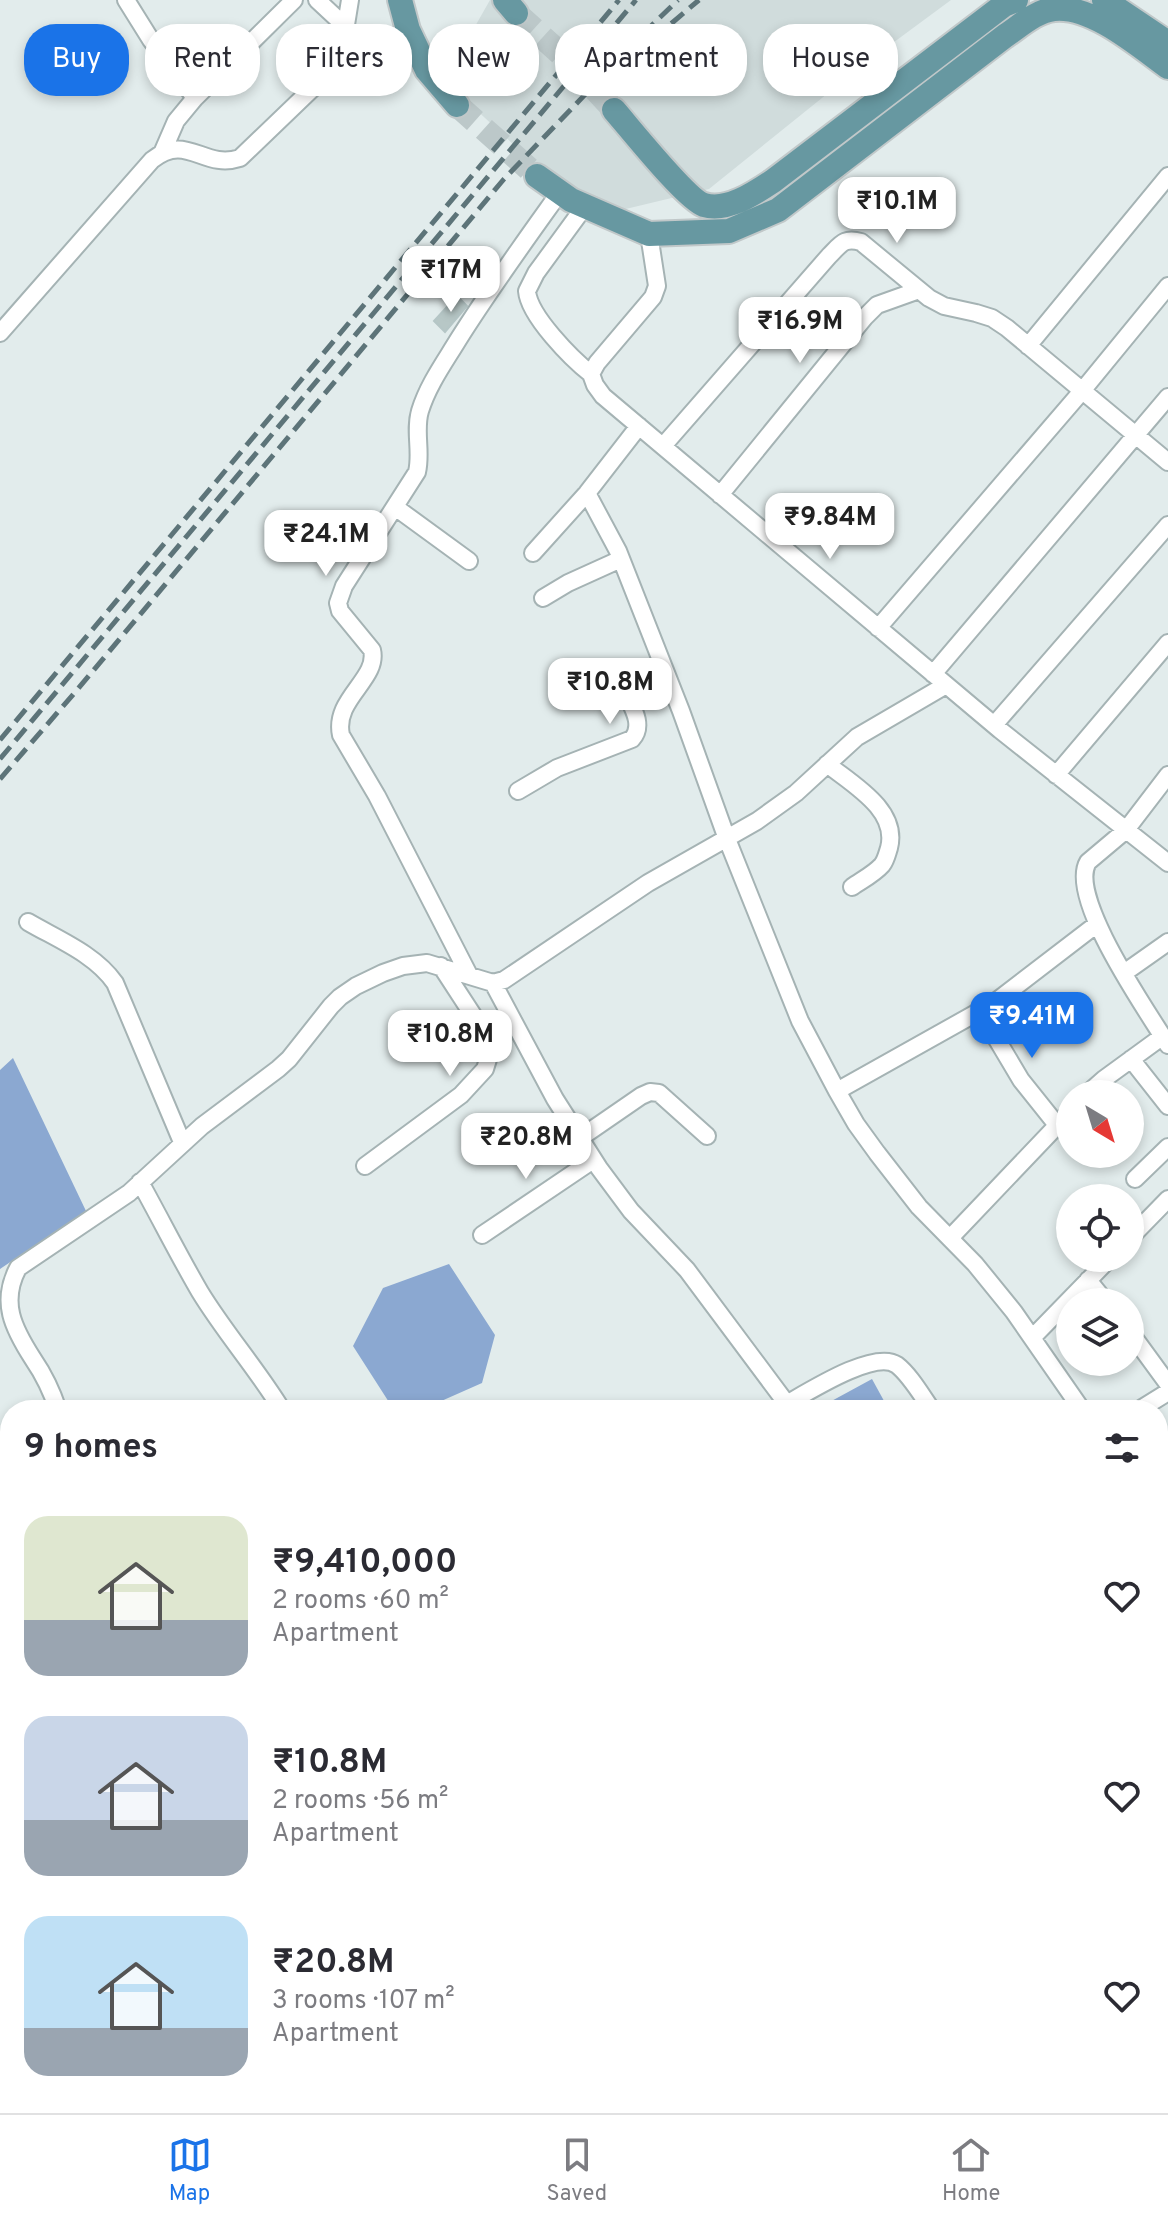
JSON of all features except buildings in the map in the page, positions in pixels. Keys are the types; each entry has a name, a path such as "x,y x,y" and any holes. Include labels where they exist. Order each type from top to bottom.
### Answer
{"main road":[{"path":"400,0 406,24"},
{"path":"410,24 417,0"},
{"path":"614,110 685,191 703,204 736,201 773,181 1004,5 1016,0"},
{"path":"1120,4 1168,43"},
{"path":"537,176 571,200 649,234 729,231 778,210 1005,36 1051,9 1068,9 1086,14 1126,36 1168,67"},
{"path":"412,38 427,70 457,105"},
{"path":"680,234 695,219 717,205"}],"street":[{"path":"126,0 151,40 195,98"},
{"path":"163,151 176,121 195,98 294,0"},
{"path":"317,0 343,24"},
{"path":"346,24 350,0"},
{"path":"0,333 163,151 177,148 228,162 240,158 305,96"},
{"path":"1028,346 1168,176"},
{"path":"469,975 377,796 341,735 338,723 342,709 364,678 374,655 340,611 340,596 417,472 420,452 417,423 433,381 485,296 560,192"},
{"path":"585,206 536,273 527,291 531,308 575,361 591,374 603,396 994,725 1168,863"},
{"path":"591,374 653,297 657,286 649,234"},
{"path":"663,446 842,243 851,239 861,242 919,290 944,306 992,318 1168,462"},
{"path":"878,628 1168,286"},
{"path":"720,495 865,317 877,305 919,290"},
{"path":"933,674 1168,397"},
{"path":"533,553 587,493 639,426"},
{"path":"587,493 621,559 800,1021 837,1091 877,1153 919,1207 975,1264 1014,1312 1075,1400"},
{"path":"395,507 469,561"},
{"path":"994,725 1168,525"},
{"path":"543,598 621,559"},
{"path":"1056,775 1168,643"},
{"path":"518,791 557,768 632,739 639,727 625,691 626,686 629,680 662,663"},
{"path":"54,1400 47,1382 1,1309 1,1289 7,1278 111,1206 182,1142 289,1059 340,997 369,980 403,966 427,963 493,983 516,973 648,883 757,821 796,793 857,737 946,685"},
{"path":"827,764 874,803 891,828 886,858 852,887"},
{"path":"1105,1080 1164,1032 1124,973 1097,924 1086,891 1084,866 1126,830 1168,775"},
{"path":"28,922 96,962 109,974 182,1142"},
{"path":"837,1091 980,1011 1097,924"},
{"path":"1124,973 1168,942"},
{"path":"365,1166 461,1095 485,1069 489,1045 484,1032 441,966"},
{"path":"493,983 555,1099 593,1160 631,1211 687,1270 776,1400"},
{"path":"980,1011 1021,1080 1056,1124"},
{"path":"1131,1059 1168,1106"},
{"path":"580,1138 650,1092 659,1093 707,1136"},
{"path":"950,1238 1056,1126"},
{"path":"1135,1179 1168,1147"},
{"path":"482,1235 593,1160"},
{"path":"140,1182 200,1292 276,1400"},
{"path":"1144,1224 1168,1199"},
{"path":"1032,1338 1096,1272"},
{"path":"1088,1280 1095,1288"},
{"path":"1144,1351 1168,1384"},
{"path":"794,1400 840,1375 885,1361 894,1363 903,1371 925,1400"}],"shaded area":[{"path":"490,0 951,0 898,39 898,24 763,24 763,96 824,96 709,189 609,213 543,172 461,96 539,96 539,24 476,24"}],"water":[{"path":"13,1058 86,1211 0,1269 0,1070"},
{"path":"449,1264 495,1335 482,1383 444,1400 388,1400 353,1346 383,1288"},
{"path":"872,1379 884,1400 833,1400"}],"tunnel":[{"path":"516,13 573,65 614,110"},
{"path":"457,105 537,176"}],"railway":[{"path":"0,740 619,0"},
{"path":"0,759 636,0"},
{"path":"0,779 504,179 678,0"},
{"path":"671,24 699,0"}]}
